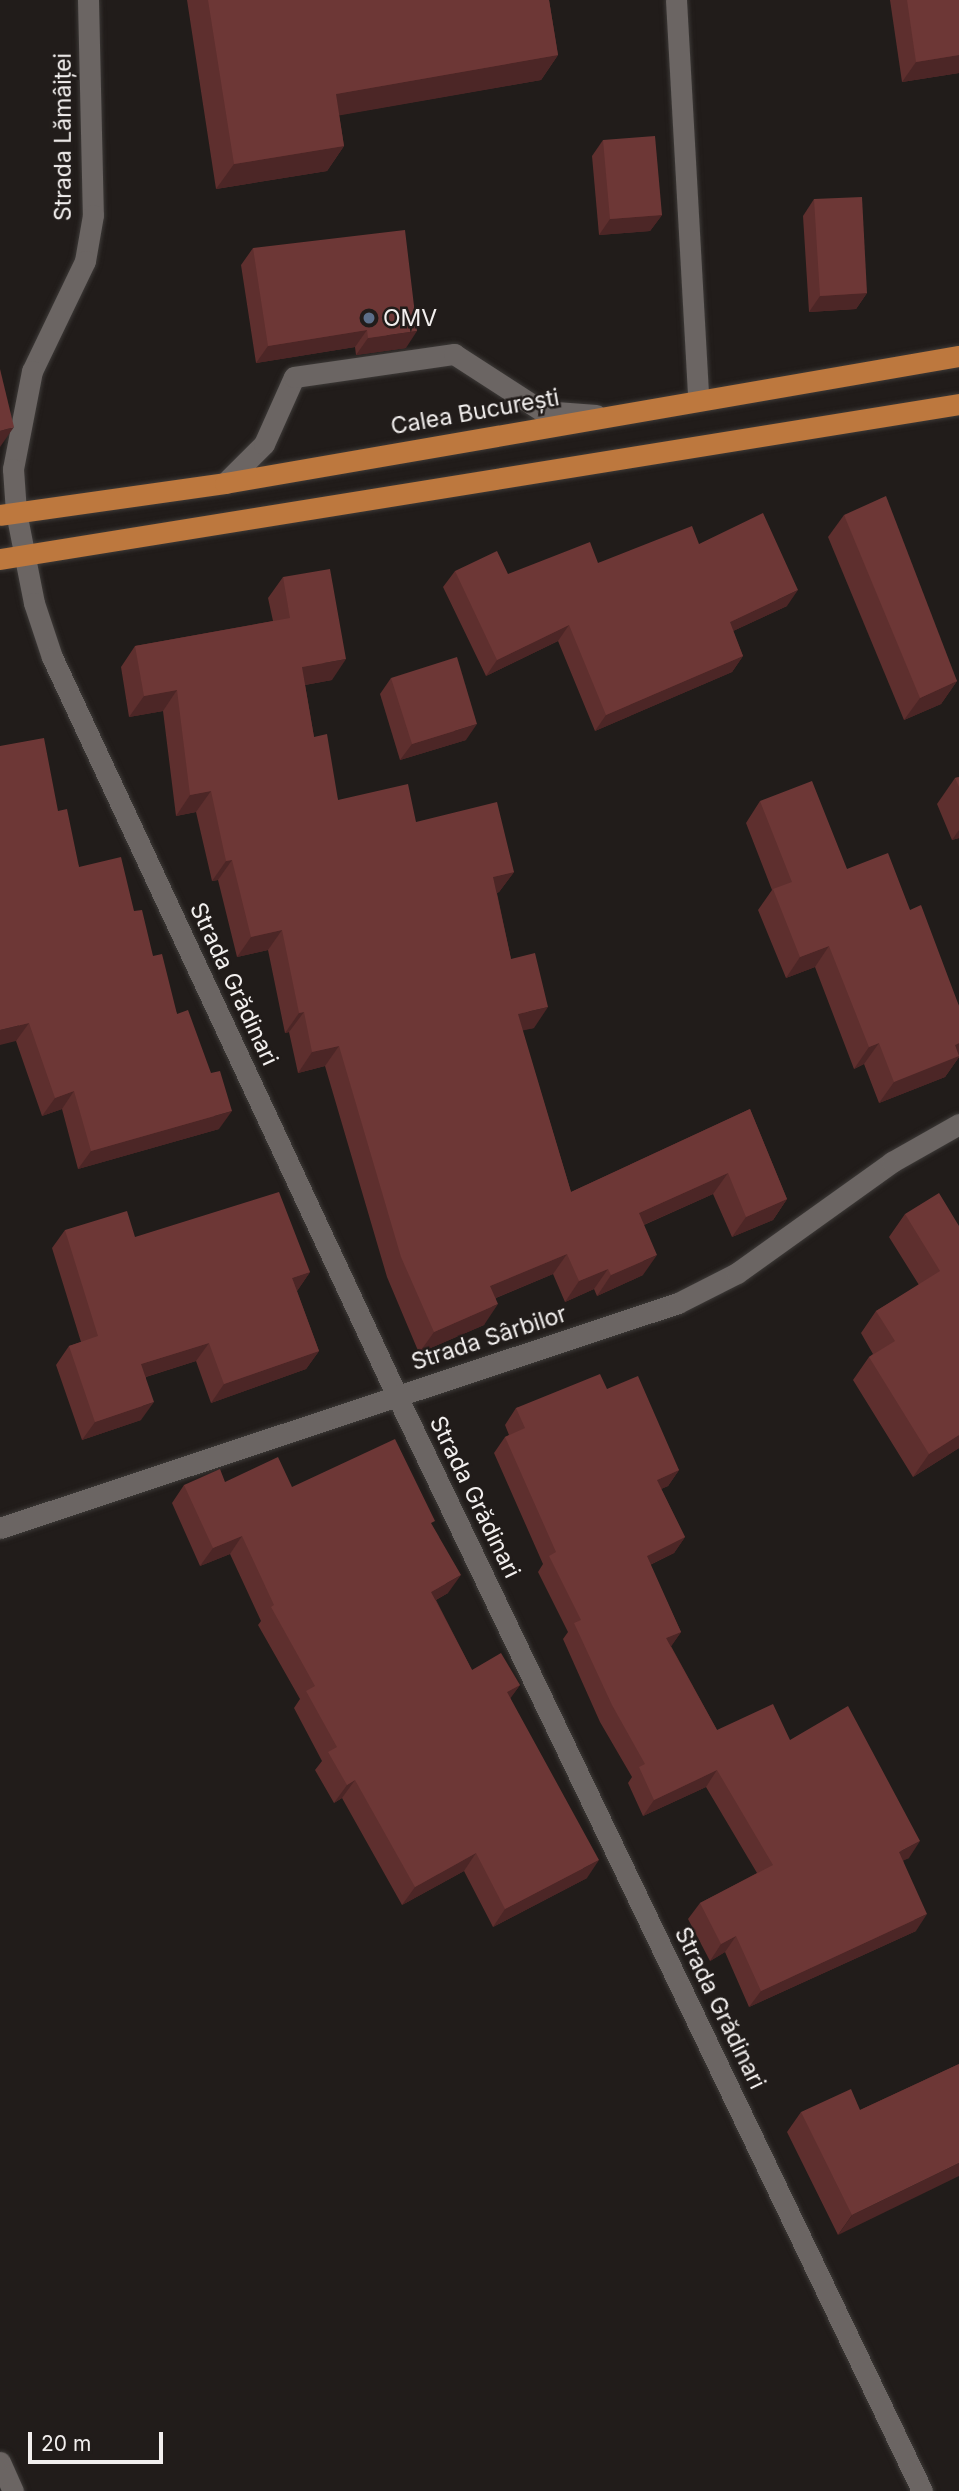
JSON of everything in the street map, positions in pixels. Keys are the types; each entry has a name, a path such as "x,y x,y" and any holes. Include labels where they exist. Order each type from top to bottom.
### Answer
{"main road":[{"name":"Calea București","path":"8,514 225,483 599,416 959,356"},
{"path":"0,559 959,404"}],"street":[{"name":"Strada Lămâiței","path":"8,514 13,469 32,371 85,261 93,215 88,0"},
{"path":"676,0 698,399"},
{"path":"225,483 264,444 294,377 454,354 542,411 599,416"},
{"name":"Strada Grădinari","path":"8,514 24,555 52,657 397,1396 922,2491"},
{"name":"Strada Sârbilor","path":"0,1528 678,1303 737,1273 892,1162 959,1124"},
{"path":"0,2462 13,2491"}],"building":[{"path":"208,0 549,0 558,55 336,94 344,146 234,164"},
{"path":"907,0 959,0 959,55 916,62"},
{"path":"655,136 662,215 610,219 603,140"},
{"path":"862,197 867,293 820,296 814,199"},
{"path":"405,230 417,331 368,338 367,330 268,346 253,248"},
{"path":"0,369 14,427 0,431"},
{"path":"886,496 957,681 920,698 844,515"},
{"path":"763,513 798,590 730,622 743,656 606,715 569,625 497,660 455,571 497,551 508,574 590,542 598,563 692,526 699,544"},
{"path":"330,569 346,659 302,667 314,737 327,734 338,800 408,784 416,822 497,802 514,872 493,877 511,959 535,953 548,1007 518,1014 571,1192 750,1109 787,1199 746,1217 728,1173 639,1213 657,1255 611,1275 608,1269 579,1281 567,1254 490,1286 498,1304 434,1332 401,1257 339,1046 312,1052 304,1012 299,1013 282,930 251,937 232,860 226,861 211,791 190,795 177,690 144,696 135,646 290,618 283,577"},
{"path":"457,657 477,724 412,744 391,678"},
{"path":"44,738 58,811 67,809 79,867 121,857 134,911 142,910 153,956 162,954 177,1014 188,1010 211,1073 220,1071 232,1111 91,1151 74,1091 55,1098 29,1023 0,1030 0,746"},
{"path":"812,781 847,869 888,853 910,910 921,905 959,1006 959,1043 955,1045 959,1056 894,1082 879,1043 869,1047 829,946 800,957 773,889 792,882 760,801"},
{"path":"279,1192 310,1272 292,1278 319,1351 224,1384 209,1343 141,1364 154,1402 95,1422 69,1346 98,1336 65,1230 127,1211 135,1237"},
{"path":"939,1193 959,1226 959,1435 929,1454 869,1357 895,1341 876,1311 940,1271 905,1214"},
{"path":"600,1374 607,1389 638,1376 679,1470 657,1480 685,1537 647,1556 681,1632 666,1638 717,1730 773,1704 790,1740 848,1706 920,1841 899,1852 927,1914 761,1991 736,1936 721,1944 700,1903 773,1865 717,1770 654,1800 639,1767 645,1764 612,1705 574,1623 581,1620 549,1556 556,1552 505,1437 525,1428 516,1408"},
{"path":"395,1439 435,1521 431,1523 461,1575 431,1592 472,1670 501,1653 520,1685 507,1692 599,1860 505,1909 476,1853 415,1887 355,1780 347,1785 328,1752 337,1747 306,1691 315,1686 271,1607 274,1605 242,1536 213,1548 184,1485 220,1469 225,1482 278,1457 292,1487"},
{"path":"959,2064 959,2163 852,2215 801,2112 851,2089 860,2110"}],"place":[{"name":"OMV","path":"369,318"}]}
